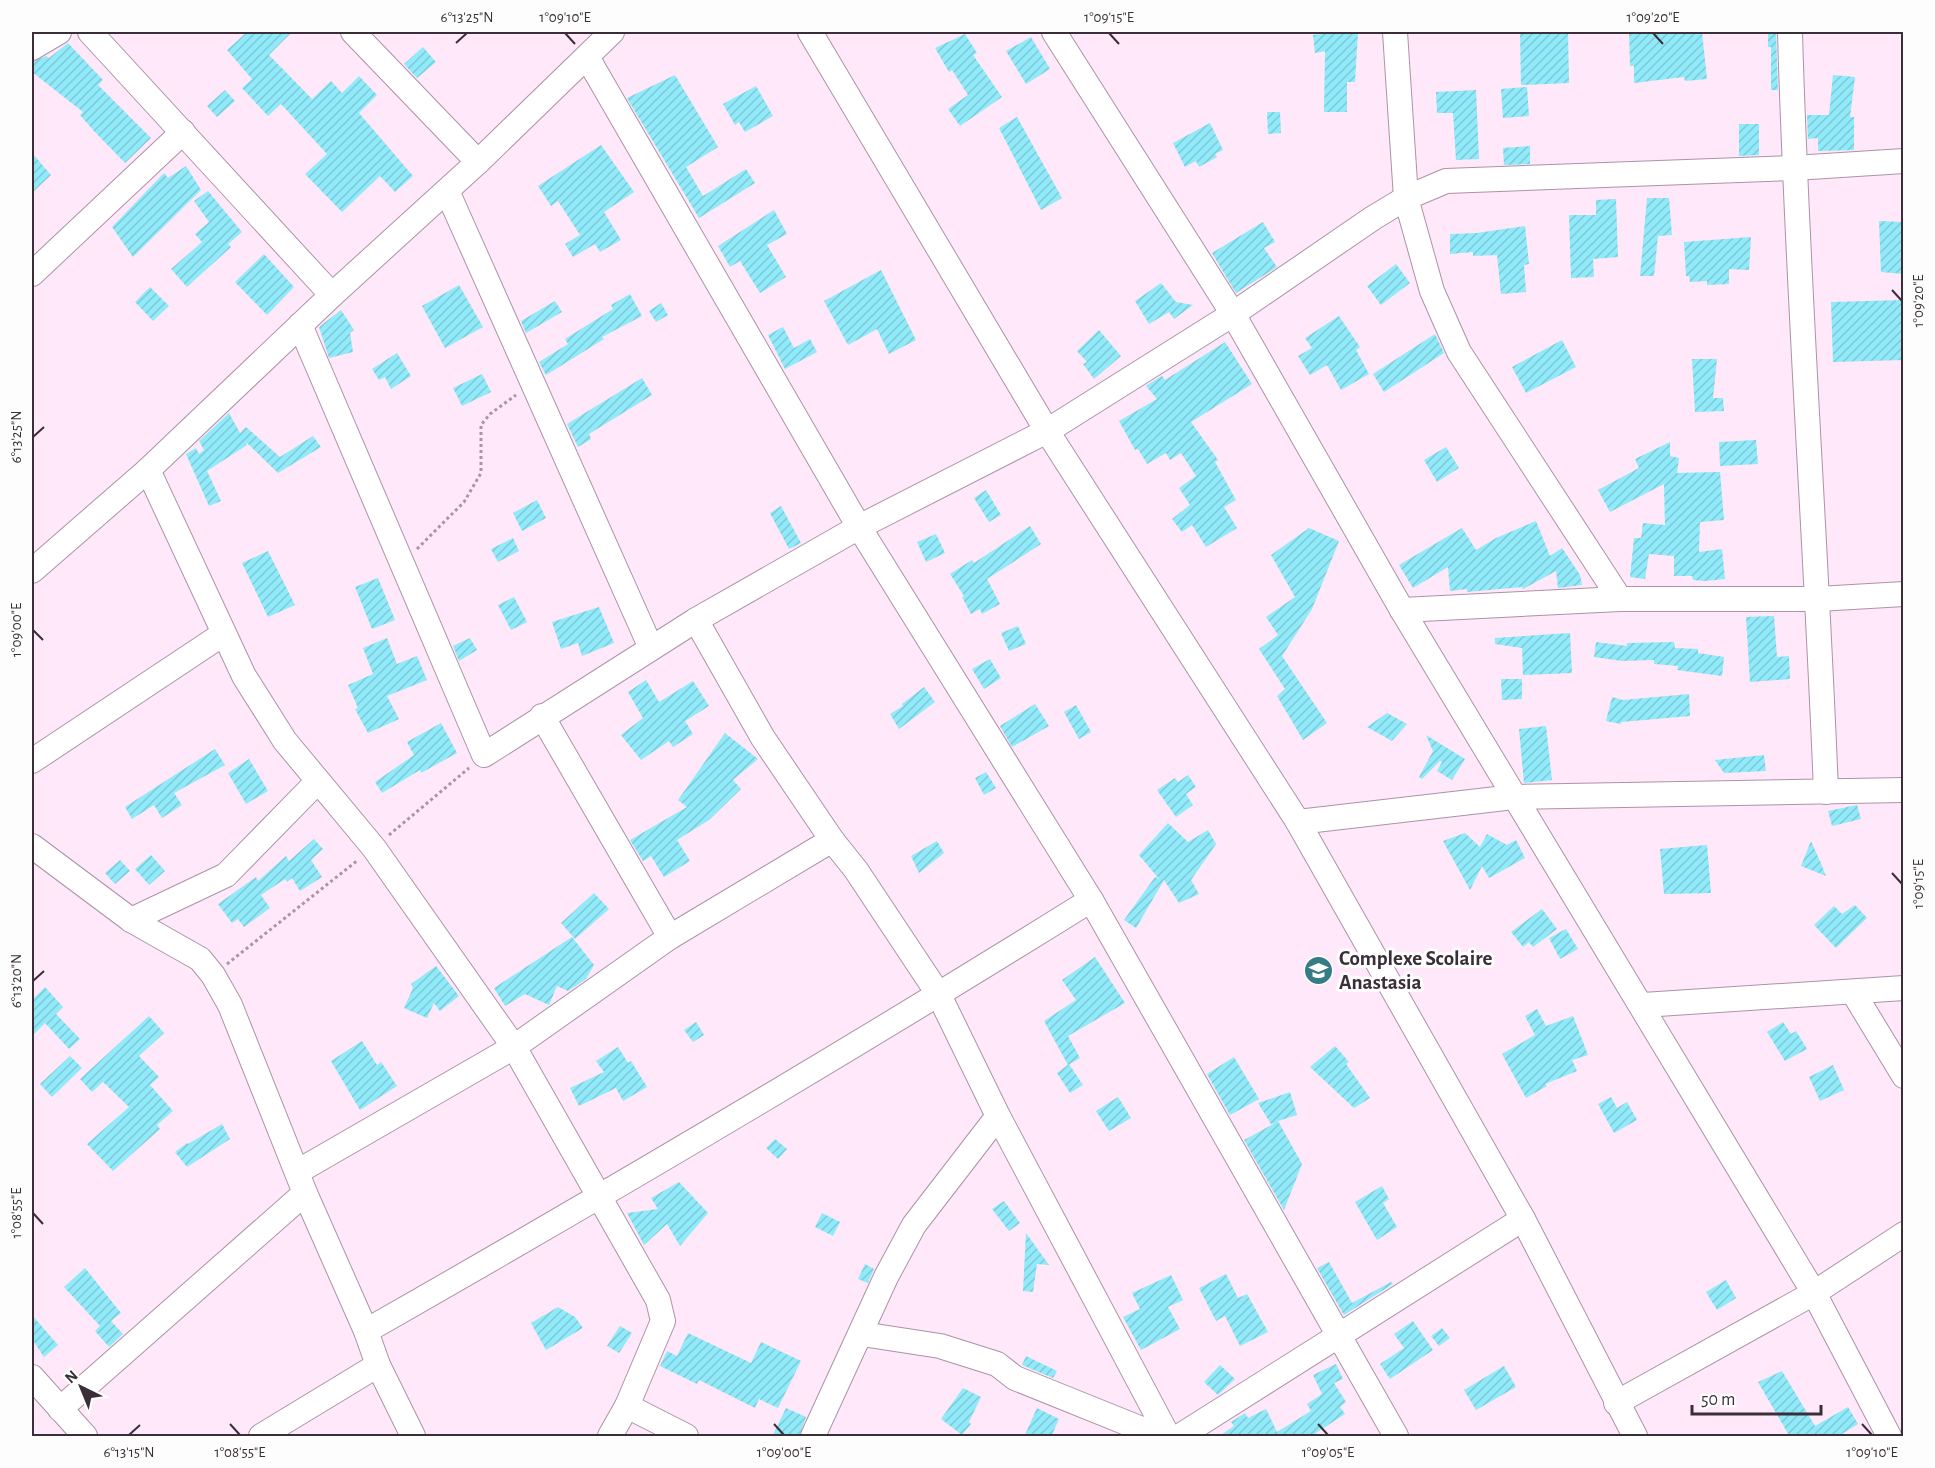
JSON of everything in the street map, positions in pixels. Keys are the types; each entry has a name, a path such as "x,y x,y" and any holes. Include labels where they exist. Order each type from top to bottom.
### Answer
{"street":[{"path":"32,48 59,32"},
{"path":"90,32 332,295"},
{"path":"353,32 478,162"},
{"path":"32,571 148,470 332,295 478,162 612,32"},
{"path":"810,32 1047,431 1298,822 1523,1219 1635,1437"},
{"path":"1054,32 1233,314 1402,610 1643,1005 1814,1293 1889,1437"},
{"path":"1395,32 1406,198 1432,291 1459,352 1620,599"},
{"path":"1790,32 1794,168 1818,599 1826,792"},
{"path":"587,57 858,527 1091,900 1396,1437"},
{"path":"32,274 183,132"},
{"path":"300,325 484,755 696,620 858,527 1047,431 1233,314 1406,198 1446,181 1794,168 1904,161"},
{"path":"447,191 651,648"},
{"path":"148,470 244,676 285,741 374,848 514,1047 602,1197 663,1311 663,1322 627,1406 610,1437"},
{"path":"1402,610 1620,599 1818,599 1904,594"},
{"path":"696,620 763,738 832,840 856,870 939,995 998,1116 1168,1437"},
{"path":"32,761 223,634"},
{"path":"542,716 670,937"},
{"path":"131,920 226,875 318,781"},
{"path":"1298,822 1514,797 1904,790"},
{"path":"60,1409 301,1183 514,1047 670,937 832,840"},
{"path":"32,846 131,920 200,959 213,975 230,1005 301,1183 366,1331 378,1365 413,1437"},
{"path":"366,1331 602,1197 939,995 1091,900"},
{"path":"1643,1005 1904,988"},
{"path":"1853,992 1904,1076"},
{"path":"813,1437 862,1334 886,1277 914,1225 998,1116"},
{"path":"1180,1437 1523,1219"},
{"path":"1616,1403 1814,1293 1904,1234"},
{"path":"862,1334 940,1346 997,1364 1015,1378 1159,1437"},
{"path":"261,1437 378,1365"},
{"path":"32,1377 85,1437"},
{"path":"627,1406 686,1437"}],"path":[{"path":"403,563 464,502 481,473 481,425 490,414 533,382"},
{"path":"213,975 374,848 484,755"}],"building":[{"path":"247,32 292,32 269,55 312,99 331,81 342,93 359,76 377,95 359,113 413,176 395,192 380,176 342,212 305,174 327,154 281,104 268,116 242,88 252,79 227,50"},
{"path":"1358,32 1355,82 1347,82 1347,112 1324,112 1325,51 1315,53 1313,35"},
{"path":"1520,32 1568,32 1569,83 1521,85"},
{"path":"1629,32 1702,32 1707,79 1685,81 1684,77 1634,83 1634,66 1630,66"},
{"path":"1768,32 1776,32 1778,90 1771,90 1771,47 1768,47"},
{"path":"965,34 977,53 973,55 1002,97 960,126 948,109 968,95 952,70 949,72 935,48"},
{"path":"1031,37 1050,69 1026,84 1006,51"},
{"path":"68,43 103,80 98,85 151,138 125,163 80,115 83,112 32,72 32,62 46,56 49,58"},
{"path":"423,47 436,62 417,78 404,64"},
{"path":"675,75 718,147 686,167 703,196 746,169 755,183 699,218 627,98"},
{"path":"1833,75 1855,77 1850,117 1854,117 1854,150 1818,151 1818,138 1808,139 1807,115 1829,115"},
{"path":"756,86 773,116 745,132 739,122 735,125 723,104"},
{"path":"1527,87 1529,116 1503,118 1501,89"},
{"path":"225,90 235,101 217,117 207,106"},
{"path":"1476,90 1479,159 1456,160 1453,113 1437,113 1436,92"},
{"path":"1267,112 1280,112 1281,133 1268,134"},
{"path":"1017,117 1062,198 1041,210 999,128"},
{"path":"1210,123 1223,150 1215,154 1217,157 1199,167 1196,161 1185,167 1173,143"},
{"path":"1739,124 1759,124 1759,155 1739,156"},
{"path":"601,145 634,192 604,212 621,240 600,252 595,244 573,257 565,244 580,235 558,201 551,206 538,186"},
{"path":"1530,146 1530,164 1504,165 1503,148"},
{"path":"32,153 51,175 32,193"},
{"path":"186,166 201,190 133,257 112,227 164,173 168,178"},
{"path":"208,191 242,232 228,244 231,247 187,287 171,269 202,242 195,234 209,222 194,201"},
{"path":"1647,198 1669,198 1672,235 1658,236 1654,276 1640,276"},
{"path":"1616,199 1618,257 1593,259 1594,277 1571,278 1569,215 1596,215 1596,200"},
{"path":"774,210 787,234 767,245 786,277 760,293 740,261 730,267 718,246"},
{"path":"1879,221 1904,222 1904,274 1881,272"},
{"path":"1263,222 1275,242 1264,248 1277,267 1236,293 1212,253"},
{"path":"1525,226 1529,264 1524,265 1526,292 1501,294 1497,255 1473,256 1473,252 1450,254 1450,234 1477,233"},
{"path":"1751,237 1749,270 1729,269 1729,284 1707,285 1707,281 1690,282 1689,276 1686,276 1684,242"},
{"path":"264,254 294,287 267,315 235,282"},
{"path":"1396,264 1410,283 1381,305 1367,286"},
{"path":"881,270 916,340 889,354 877,329 848,345 824,301"},
{"path":"1161,283 1176,302 1193,305 1174,319 1169,312 1149,324 1135,301"},
{"path":"459,285 483,327 445,348 422,306"},
{"path":"150,287 169,306 153,321 135,302"},
{"path":"630,294 642,316 602,337 604,339 546,375 539,362 568,344 565,339 613,309 611,305"},
{"path":"1904,300 1904,360 1833,362 1831,302"},
{"path":"555,301 562,312 526,333 521,321"},
{"path":"661,303 668,315 656,322 649,311"},
{"path":"341,310 354,330 350,333 353,352 329,358 319,327"},
{"path":"1339,316 1360,347 1356,350 1369,374 1341,390 1327,365 1310,375 1298,356 1312,348 1305,338"},
{"path":"783,327 794,348 810,339 817,352 785,369 768,335"},
{"path":"1099,330 1121,356 1094,379 1083,364 1087,362 1077,351"},
{"path":"1435,334 1444,353 1384,392 1373,374"},
{"path":"1562,340 1576,367 1526,393 1512,367"},
{"path":"1225,342 1252,384 1191,422 1218,460 1215,462 1236,500 1224,507 1237,528 1206,547 1192,525 1182,532 1172,519 1190,505 1179,488 1196,476 1181,453 1170,460 1166,453 1147,464 1138,449 1135,450 1119,421 1157,399 1147,385 1162,376 1165,380"},
{"path":"397,353 411,376 391,389 385,377 379,380 372,369"},
{"path":"1692,359 1717,359 1713,398 1723,398 1724,411 1695,412"},
{"path":"482,374 491,392 462,406 453,388"},
{"path":"642,378 652,395 589,434 591,439 578,447 567,424"},
{"path":"229,413 240,433 246,427 280,457 313,436 321,447 278,473 246,442 247,445 207,471 221,501 209,506 186,454 196,448 199,454 204,450 199,441"},
{"path":"1756,440 1758,464 1720,466 1719,442"},
{"path":"1670,442 1670,456 1679,458 1677,473 1720,472 1724,520 1700,522 1699,552 1722,549 1725,579 1705,581 1693,580 1692,576 1674,576 1674,556 1649,554 1645,579 1630,577 1634,538 1641,538 1643,523 1665,525 1664,484 1610,512 1598,490 1639,468 1635,459"},
{"path":"1446,447 1459,468 1437,482 1424,460"},
{"path":"986,490 1001,515 989,522 974,498"},
{"path":"537,500 546,518 522,531 513,513"},
{"path":"781,506 801,543 789,549 770,513"},
{"path":"1536,521 1550,556 1562,548 1580,575 1582,585 1558,588 1556,571 1523,589 1522,587 1467,592 1467,589 1450,591 1448,567 1413,588 1399,565 1462,528 1476,550 1496,538"},
{"path":"1030,526 1041,544 987,579 1000,604 982,614 980,609 971,614 962,597 964,596 950,574 972,560 974,563"},
{"path":"1309,528 1339,541 1312,609 1282,656 1327,723 1303,740 1277,696 1285,689 1259,649 1278,635 1266,617 1295,597 1271,555"},
{"path":"936,534 945,553 926,562 917,542"},
{"path":"513,538 519,551 498,562 491,549"},
{"path":"268,551 295,605 268,617 242,563"},
{"path":"378,578 395,620 372,629 355,587"},
{"path":"514,597 527,622 511,630 498,605"},
{"path":"599,607 614,643 582,656 578,643 561,649 552,622"},
{"path":"1774,616 1777,657 1789,656 1790,679 1750,682 1746,617"},
{"path":"1018,626 1026,644 1009,651 1001,633"},
{"path":"1570,633 1572,673 1523,675 1522,648 1495,644 1495,638"},
{"path":"387,638 397,664 417,656 427,680 387,696 399,719 368,733 355,709 358,708 348,685 373,674 363,648"},
{"path":"470,638 477,650 459,661 453,646"},
{"path":"1596,642 1627,646 1627,643 1674,642 1675,648 1698,649 1698,653 1724,657 1722,676 1677,670 1678,666 1654,664 1654,660 1622,661 1594,657"},
{"path":"990,659 1001,678 984,689 972,669"},
{"path":"1501,679 1522,679 1522,699 1502,700"},
{"path":"646,680 659,702 693,681 709,706 685,721 693,734 673,747 669,741 641,760 621,735 643,718 628,692"},
{"path":"924,687 935,702 899,729 890,714 903,706 902,704"},
{"path":"1689,694 1690,716 1621,722 1621,724 1606,721 1612,697 1623,700"},
{"path":"1035,704 1049,726 1012,747 1000,726"},
{"path":"1076,705 1091,732 1079,739 1064,712"},
{"path":"1387,713 1407,724 1392,741 1367,727"},
{"path":"441,723 457,753 421,773 420,770 382,793 375,782 414,755 407,742"},
{"path":"1546,726 1552,780 1524,783 1519,729"},
{"path":"725,733 758,759 733,780 741,789 709,820 677,840 690,861 664,877 651,856 643,861 630,840 687,807 678,800"},
{"path":"1426,735 1465,759 1452,780 1437,771 1442,762 1440,761 1422,779 1419,777 1433,751"},
{"path":"215,749 225,765 174,793 182,805 162,818 154,805 132,819 125,807"},
{"path":"1764,755 1766,771 1724,773 1715,760"},
{"path":"249,759 268,791 246,804 228,773"},
{"path":"986,772 996,788 984,795 975,778"},
{"path":"1188,775 1196,787 1186,794 1193,805 1176,817 1157,790 1175,778 1178,782"},
{"path":"1857,805 1861,819 1832,826 1828,811"},
{"path":"1168,823 1188,842 1208,830 1216,844 1191,880 1199,894 1179,903 1164,880 1136,928 1124,920 1155,877 1159,879 1139,855"},
{"path":"1465,833 1480,847 1487,834 1507,845 1516,840 1525,858 1489,878 1482,866 1470,890 1443,841"},
{"path":"314,839 323,849 311,860 322,877 300,891 292,878 287,882 285,879 261,895 270,908 244,927 238,919 232,923 218,904 256,877 258,881 286,856 289,861"},
{"path":"937,841 944,853 919,873 911,856"},
{"path":"1811,841 1820,861 1826,876 1801,866"},
{"path":"1707,845 1711,893 1664,894 1660,849"},
{"path":"151,855 165,871 149,885 135,869"},
{"path":"120,860 130,871 115,884 105,873"},
{"path":"594,893 609,909 575,939 561,923"},
{"path":"1855,905 1867,918 1836,948 1814,925 1834,906 1842,914"},
{"path":"1542,909 1557,929 1533,947 1529,942 1523,947 1511,932"},
{"path":"1566,929 1578,949 1560,959 1549,938"},
{"path":"572,937 594,965 586,979 568,991 557,986 549,1005 525,994 505,1006 494,988"},
{"path":"1095,957 1125,1003 1068,1036 1080,1058 1068,1065 1044,1021 1076,1000 1062,980"},
{"path":"436,966 459,996 440,1011 434,1003 427,1018 404,1008 413,988 411,984"},
{"path":"45,987 63,1007 56,1014 80,1039 69,1049 45,1023 32,1036 32,1000"},
{"path":"1537,1009 1546,1026 1573,1016 1588,1055 1572,1060 1577,1071 1545,1084 1547,1086 1526,1098 1502,1054 1535,1035 1525,1016"},
{"path":"149,1016 164,1033 139,1056 159,1077 150,1085 173,1111 157,1125 160,1129 113,1171 87,1144 129,1107 103,1082 92,1092 80,1079"},
{"path":"696,1022 704,1035 693,1042 684,1030"},
{"path":"1783,1022 1791,1034 1796,1031 1807,1049 1785,1061 1767,1032"},
{"path":"362,1041 377,1065 381,1062 397,1086 360,1110 331,1061"},
{"path":"1335,1046 1349,1062 1346,1064 1370,1098 1354,1108 1310,1067"},
{"path":"618,1047 628,1063 631,1061 647,1087 623,1101 616,1088 579,1106 570,1088 604,1072 596,1061"},
{"path":"70,1056 82,1068 52,1097 40,1084"},
{"path":"1234,1057 1259,1099 1230,1115 1207,1074"},
{"path":"1069,1064 1083,1085 1070,1093 1057,1073"},
{"path":"1833,1065 1844,1090 1820,1101 1809,1077"},
{"path":"1290,1092 1297,1115 1278,1121 1302,1164 1284,1210 1244,1140 1275,1123 1271,1124 1258,1103"},
{"path":"1118,1097 1131,1118 1109,1131 1096,1111"},
{"path":"1611,1097 1617,1108 1627,1102 1637,1120 1614,1133 1598,1104"},
{"path":"222,1124 230,1139 187,1167 175,1152"},
{"path":"775,1139 787,1149 778,1159 766,1148"},
{"path":"679,1182 708,1213 680,1246 667,1224 644,1245 627,1213 658,1209 651,1198"},
{"path":"1382,1186 1389,1199 1383,1203 1397,1227 1377,1240 1355,1202"},
{"path":"1004,1201 1020,1223 1009,1231 992,1209"},
{"path":"822,1213 840,1222 833,1236 815,1227"},
{"path":"1026,1233 1049,1265 1037,1264 1033,1292 1023,1291"},
{"path":"1329,1262 1352,1303 1391,1282 1393,1284 1344,1315 1317,1268"},
{"path":"865,1264 874,1269 868,1283 858,1279"},
{"path":"85,1268 121,1313 111,1321 123,1334 109,1347 95,1331 100,1326 64,1287"},
{"path":"1226,1274 1238,1298 1247,1294 1268,1332 1240,1346 1225,1316 1216,1321 1199,1288"},
{"path":"1171,1275 1183,1300 1168,1307 1180,1329 1141,1350 1123,1317 1140,1309 1132,1293"},
{"path":"1726,1280 1736,1298 1717,1310 1706,1292"},
{"path":"558,1307 575,1317 583,1328 546,1350 531,1323"},
{"path":"32,1315 58,1345 44,1357 32,1339"},
{"path":"1413,1321 1433,1350 1390,1379 1380,1364 1404,1348 1394,1334"},
{"path":"620,1326 632,1333 619,1353 607,1346"},
{"path":"1442,1328 1450,1338 1439,1346 1431,1336"},
{"path":"688,1333 751,1363 761,1342 801,1361 778,1408 759,1399 755,1408 699,1380 697,1384 660,1366 667,1351 677,1356"},
{"path":"1026,1356 1057,1371 1053,1378 1022,1365"},
{"path":"1336,1364 1343,1379 1334,1383 1346,1402 1340,1407 1345,1414 1311,1437 1218,1437 1234,1426 1231,1422 1245,1413 1248,1418 1266,1409 1277,1432 1311,1411 1307,1404 1322,1394 1313,1375"},
{"path":"1220,1365 1235,1379 1218,1395 1204,1382"},
{"path":"1504,1366 1516,1387 1476,1410 1464,1390"},
{"path":"1782,1371 1815,1426 1848,1407 1858,1424 1837,1437 1790,1437 1758,1382"},
{"path":"963,1388 981,1397 969,1422 971,1424 962,1435 941,1419"},
{"path":"786,1408 806,1417 799,1437 772,1437"},
{"path":"1037,1408 1059,1419 1051,1437 1024,1437"}],"place":[{"name":"Complexe Scolaire Anastasia","path":"1318,970"}]}
